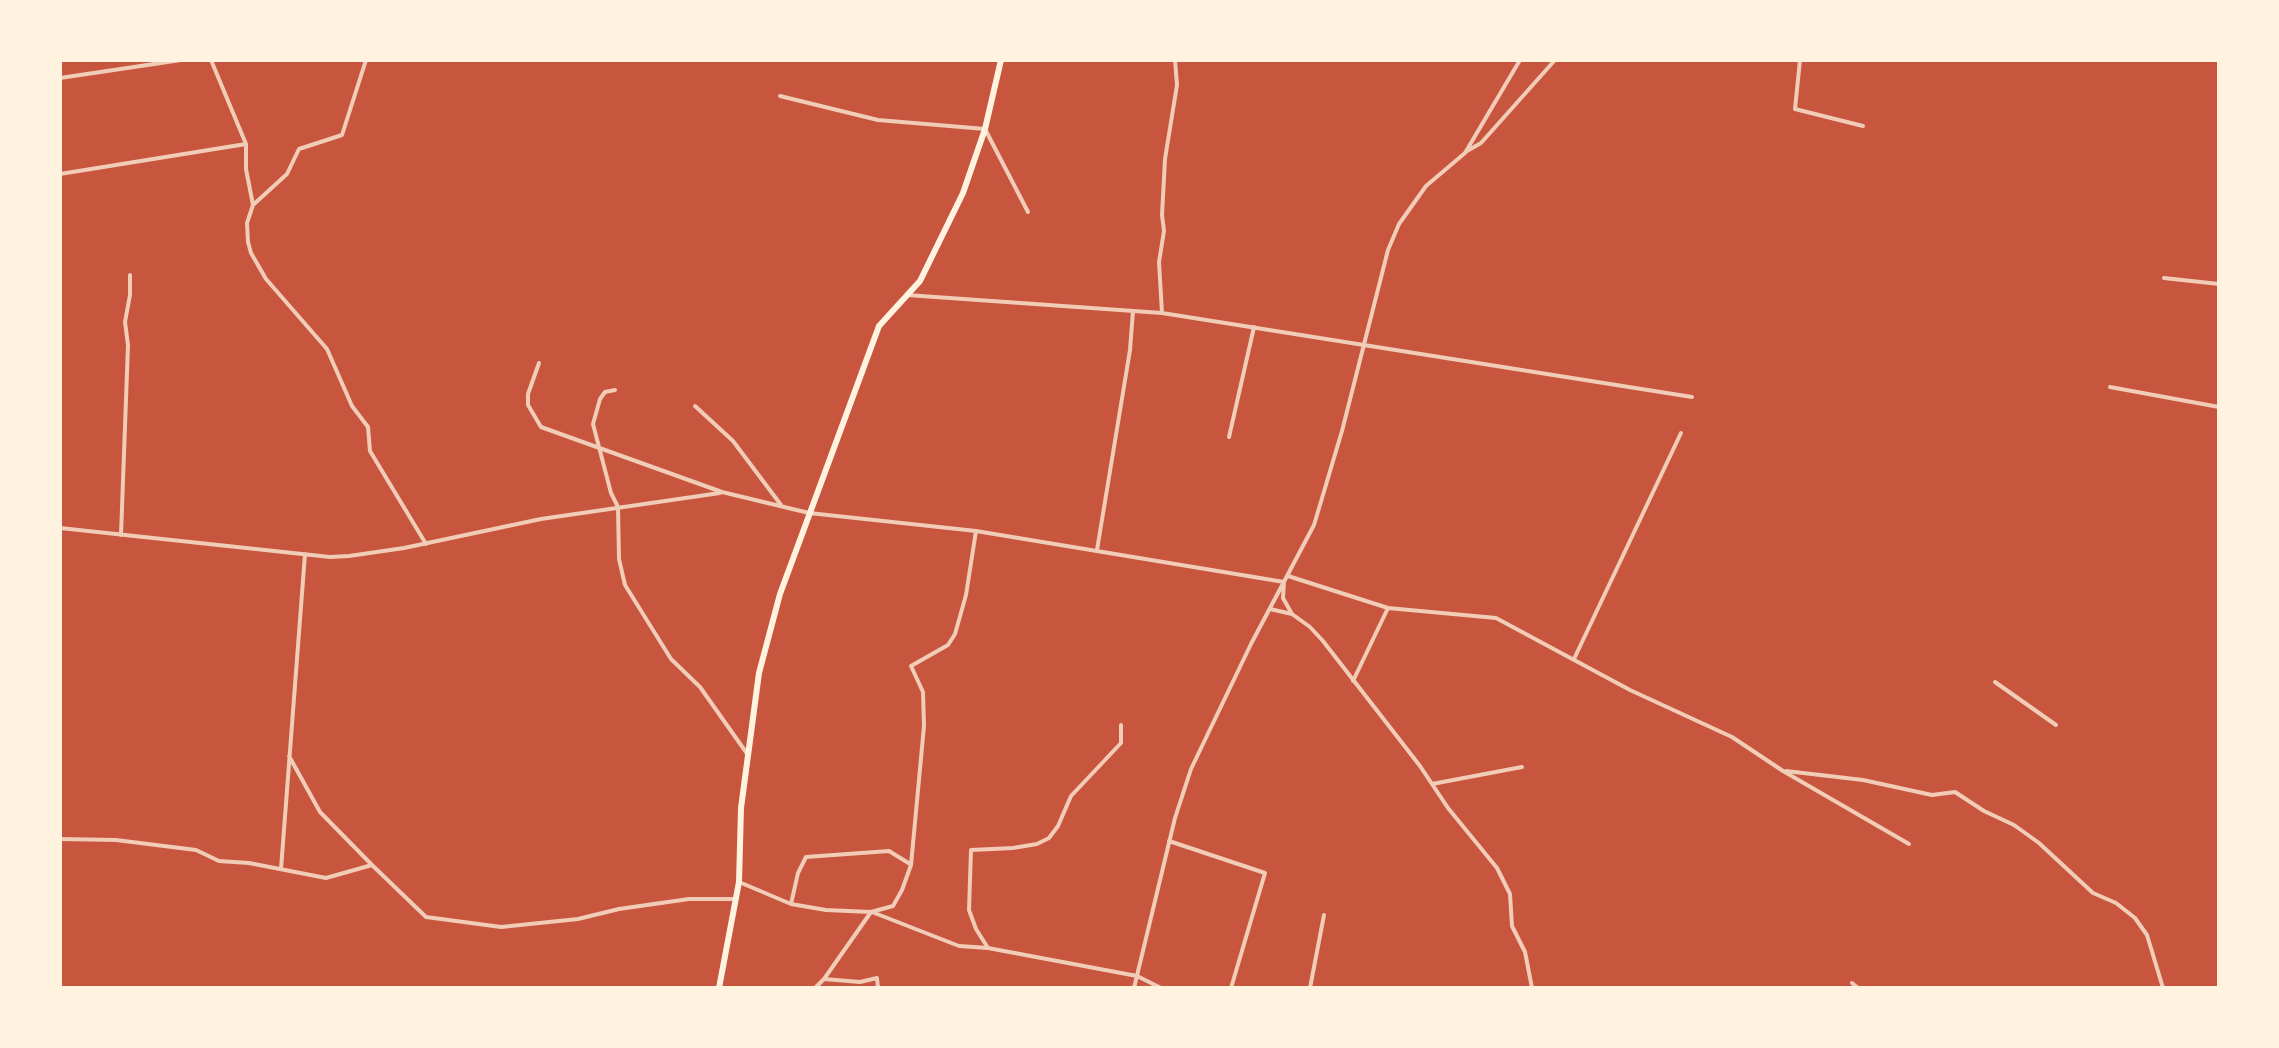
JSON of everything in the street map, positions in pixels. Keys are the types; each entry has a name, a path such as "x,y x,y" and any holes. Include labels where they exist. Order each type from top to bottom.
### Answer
{"main road":[{"path":"719,988 739,882 741,808 764,647 780,594 879,326 920,281 963,193 985,129 1001,60"}],"street":[{"path":"60,78 181,60"},
{"path":"211,60 246,144 246,169 253,205"},
{"path":"366,60 342,135 299,149 287,174 253,205 247,223 251,253 266,279 327,349 352,406 368,427 370,451 426,544"},
{"path":"1162,313 1159,262 1164,231 1165,159 1177,85 1175,60"},
{"path":"1465,153 1520,60"},
{"path":"1134,988 1169,841 1191,769 1314,525 1342,431 1388,250 1399,224 1426,186 1481,143 1555,60"},
{"path":"1800,60 1795,109 1863,126"},
{"path":"780,96 878,120 985,129 1028,212"},
{"path":"60,174 246,144"},
{"path":"121,535 128,345 125,322 130,275"},
{"path":"2164,278 2219,284"},
{"path":"907,295 1162,313 1692,397"},
{"path":"1097,550 1130,350 1133,311"},
{"path":"1229,437 1254,327"},
{"path":"539,363 528,394 528,405 536,421 547,430 722,492 809,513 976,531 1284,582"},
{"path":"2110,387 2219,407"},
{"path":"615,390 603,394 593,424 611,493 618,507 619,559 628,592 671,659 700,687 749,757"},
{"path":"695,406 733,441 782,507"},
{"path":"1574,659 1681,433"},
{"path":"60,528 349,556 426,544 541,519 722,492"},
{"path":"739,882 791,904 826,910 871,912 893,906 911,865 924,726 923,692 911,666 938,652 953,638 963,610 976,531"},
{"path":"281,869 305,554"},
{"path":"1288,576 1388,608 1496,618 1630,690 1732,737 1783,771 1909,844"},
{"path":"1284,582 1283,598 1292,614 1316,634 1504,879 1510,894 1512,926 1525,952 1532,988"},
{"path":"1353,681 1388,608"},
{"path":"1270,609 1292,614"},
{"path":"1995,682 2056,725"},
{"path":"988,948 969,910 971,850 1013,848 1037,844 1049,838 1058,826 1071,796 1121,743 1121,725"},
{"path":"288,755 320,812 426,917 501,927 578,919 619,909 689,899 736,899"},
{"path":"1432,784 1522,767"},
{"path":"1783,771 1863,780 1932,795 1955,792 1984,811 2014,825 2039,843 2093,893 2116,903 2135,918 2147,935 2163,988"},
{"path":"60,839 116,840 196,850 219,861 326,878 372,865"},
{"path":"1169,841 1265,873 1231,988"},
{"path":"791,904 798,873 806,857 889,851 911,865"},
{"path":"871,912 959,946 988,948 1137,976 1161,988"},
{"path":"815,988 871,912"},
{"path":"1310,988 1324,915"},
{"path":"824,979 860,982 877,978 878,988"},
{"path":"1852,983 1858,988"}]}
